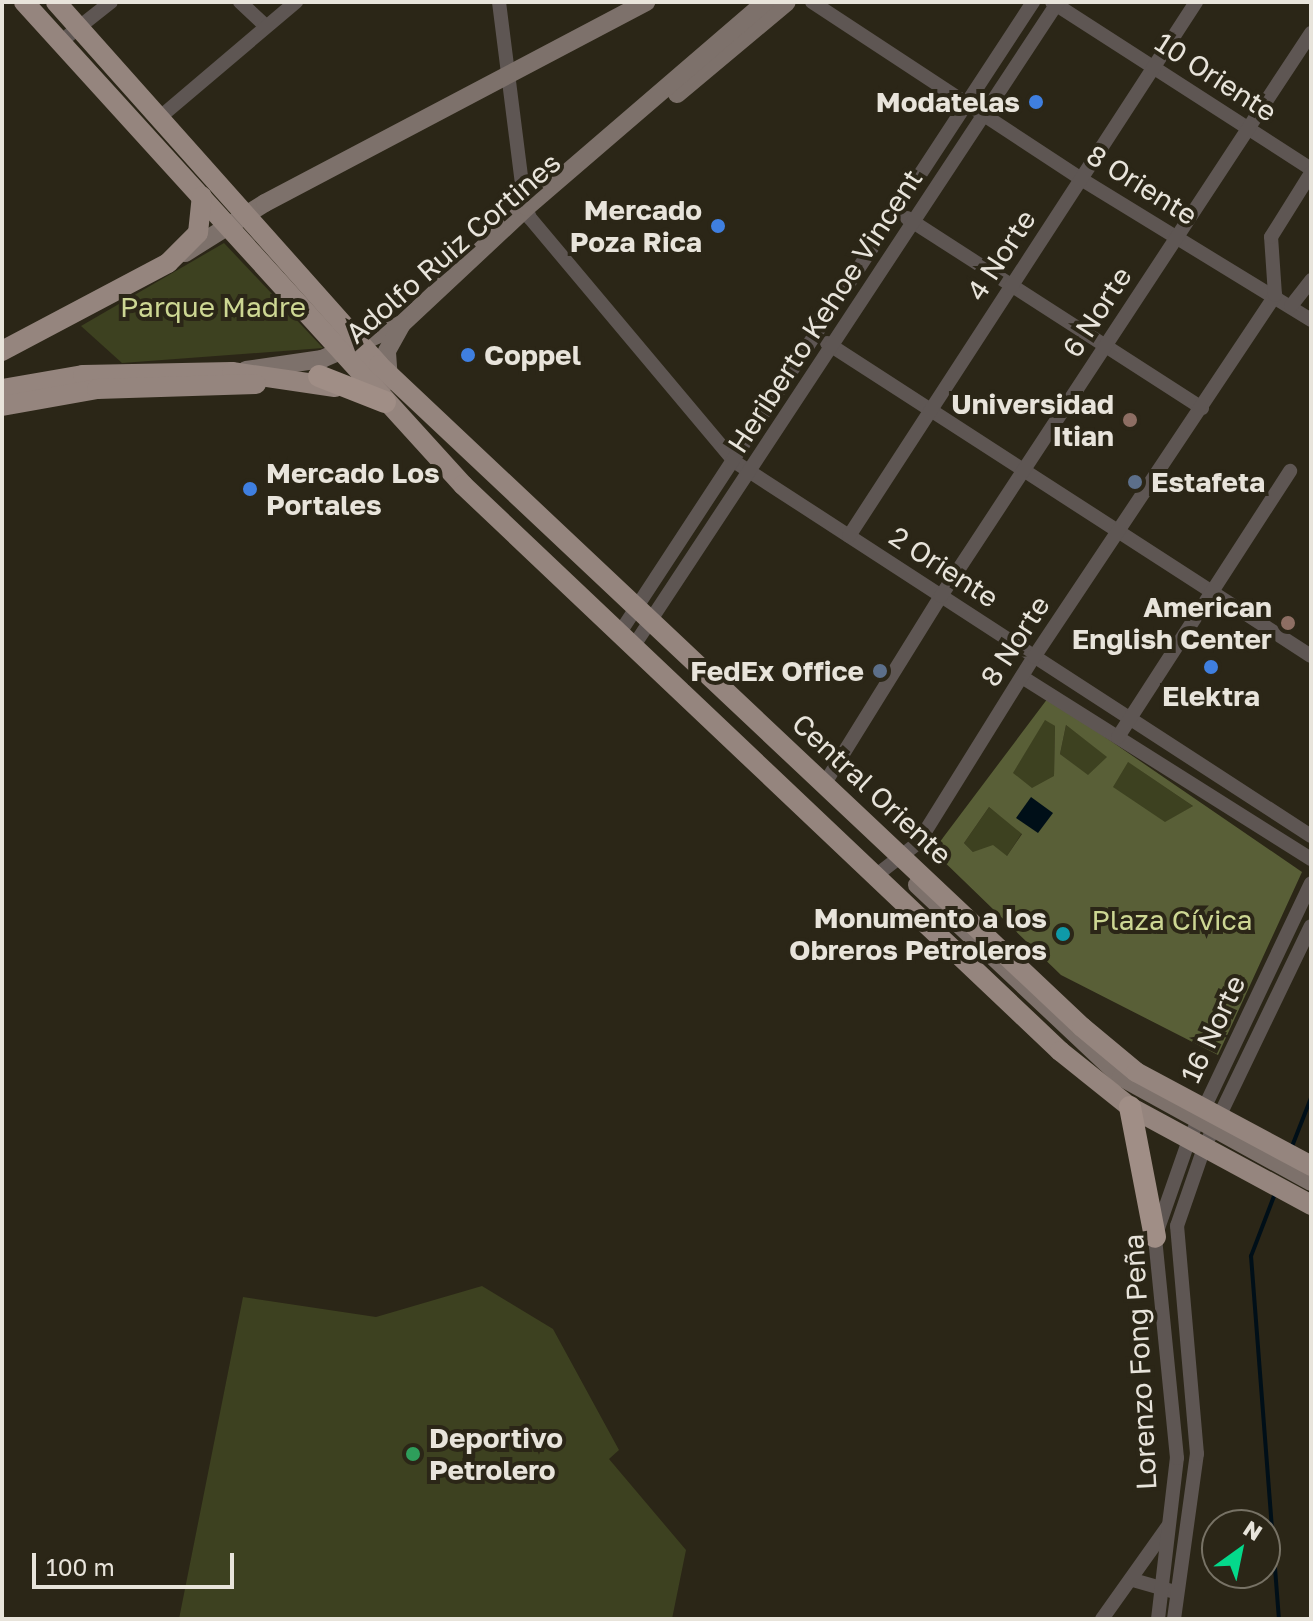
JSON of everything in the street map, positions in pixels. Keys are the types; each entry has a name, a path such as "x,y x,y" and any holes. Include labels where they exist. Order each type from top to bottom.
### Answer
{"highway":[{"path":"319,376 385,402"},
{"path":"1130,1107 1155,1237"}],"main road":[{"path":"24,2 222,225 365,370"},
{"path":"36,2 200,190 203,211 198,233 168,263"},
{"path":"56,2 242,212 365,370 385,402 463,485 626,641 1060,1051 1130,1107 1235,1165 1308,1196"},
{"path":"2,337 222,225 509,63 628,2"},
{"path":"2,351 168,263 265,203 646,2"},
{"path":"2,389 83,375 232,372 322,359 402,324 527,207 765,2"},
{"name":"Adolfo Ruiz Cortines","path":"2,406 97,389 246,385 365,370 530,218 787,2"},
{"path":"402,324 386,361 397,393 1077,1039 1121,1077 1308,1196"},
{"name":"Central Oriente","path":"365,370 644,615 1082,1027 1136,1072 1311,1166"},
{"path":"232,372 327,384 383,408 416,432 1093,1071 1134,1101 1308,1196"}],"street":[{"path":"59,43 111,2"},
{"path":"240,2 266,26"},
{"path":"159,118 296,2"},
{"path":"499,2 524,201 530,218"},
{"name":"8 Oriente","path":"812,2 1081,179 1275,295 1311,320"},
{"name":"Heriberto Kehoe Vincent","path":"644,615 735,462 1033,2"},
{"name":"4 Norte","path":"849,536 1196,2"},
{"name":"Heriberto Kehoe Vincent","path":"626,641 751,473 1056,3"},
{"name":"10 Oriente","path":"1056,3 1311,171"},
{"name":"6 Norte","path":"825,783 941,596 1250,131 1311,33"},
{"path":"1275,295 1271,237 1311,171"},
{"path":"897,212 1107,344 1202,408"},
{"name":"2 Oriente","path":"530,218 735,462 1311,836"},
{"path":"1291,306 1311,280"},
{"name":"8 Norte","path":"874,877 918,843 1034,657 1275,295"},
{"path":"817,336 1307,653 1311,637"},
{"path":"1118,737 1290,471"},
{"path":"1022,677 1310,854"},
{"name":"16 Norte","path":"1211,1115 1272,967 1311,883"},
{"name":"16 Norte","path":"1211,1115 1311,926"},
{"path":"1272,967 1288,974"},
{"name":"Lorenzo Fong Peña","path":"1174,1619 1170,1590 1171,1522 1177,1458 1155,1237 1211,1115"},
{"name":"Lorenzo Fong Peña","path":"1158,1619 1170,1590 1197,1454 1176,1248 1197,1144"},
{"path":"1177,1458 1197,1454"},
{"path":"1102,1619 1133,1580 1171,1522"},
{"path":"1133,1580 1170,1590"}],"green space":[{"name":"Parque Madre","path":"224,243 323,348 122,363 81,326"},
{"name":"Plaza Cívica","path":"1048,698 1302,872 1218,1055 1061,975 933,851","holes":["1045,720 1055,726 1054,776 1032,788 1013,773","1066,725 1107,757 1088,775 1060,754","1128,762 1193,806 1165,822 1113,787","989,807 1022,834 1007,856 993,845 973,852 964,843"]},
{"path":"1045,719 1055,726 1054,777 1032,789 1012,774"},
{"path":"1066,725 1108,757 1088,776 1060,754"},
{"path":"1127,761 1193,806 1165,823 1112,787"},
{"path":"989,807 1022,833 1007,856 973,852 964,843"},
{"name":"Deportivo Petrolero","path":"482,1286 553,1329 619,1450 609,1459 686,1550 672,1619 179,1619 243,1297 376,1317"}],"shaded area":[{"path":"1031,797 1053,813 1038,833 1016,818"}],"waterway":[{"path":"1291,1149 1311,1098"},
{"path":"1276,1191 1251,1256 1279,1619"}],"place":[{"name":"Modatelas","path":"1036,102"},
{"name":"Mercado Poza Rica","path":"718,226"},
{"name":"Coppel","path":"468,355"},
{"name":"Universidad Itian","path":"1130,420"},
{"name":"Estafeta","path":"1135,482"},
{"name":"Mercado Los Portales","path":"250,489"},
{"name":"American English Center","path":"1288,623"},
{"name":"Elektra","path":"1211,667"},
{"name":"FedEx Office","path":"880,671"},
{"name":"Monumento a los Obreros Petroleros","path":"1063,934"},
{"name":"Deportivo Petrolero","path":"413,1454"}]}
